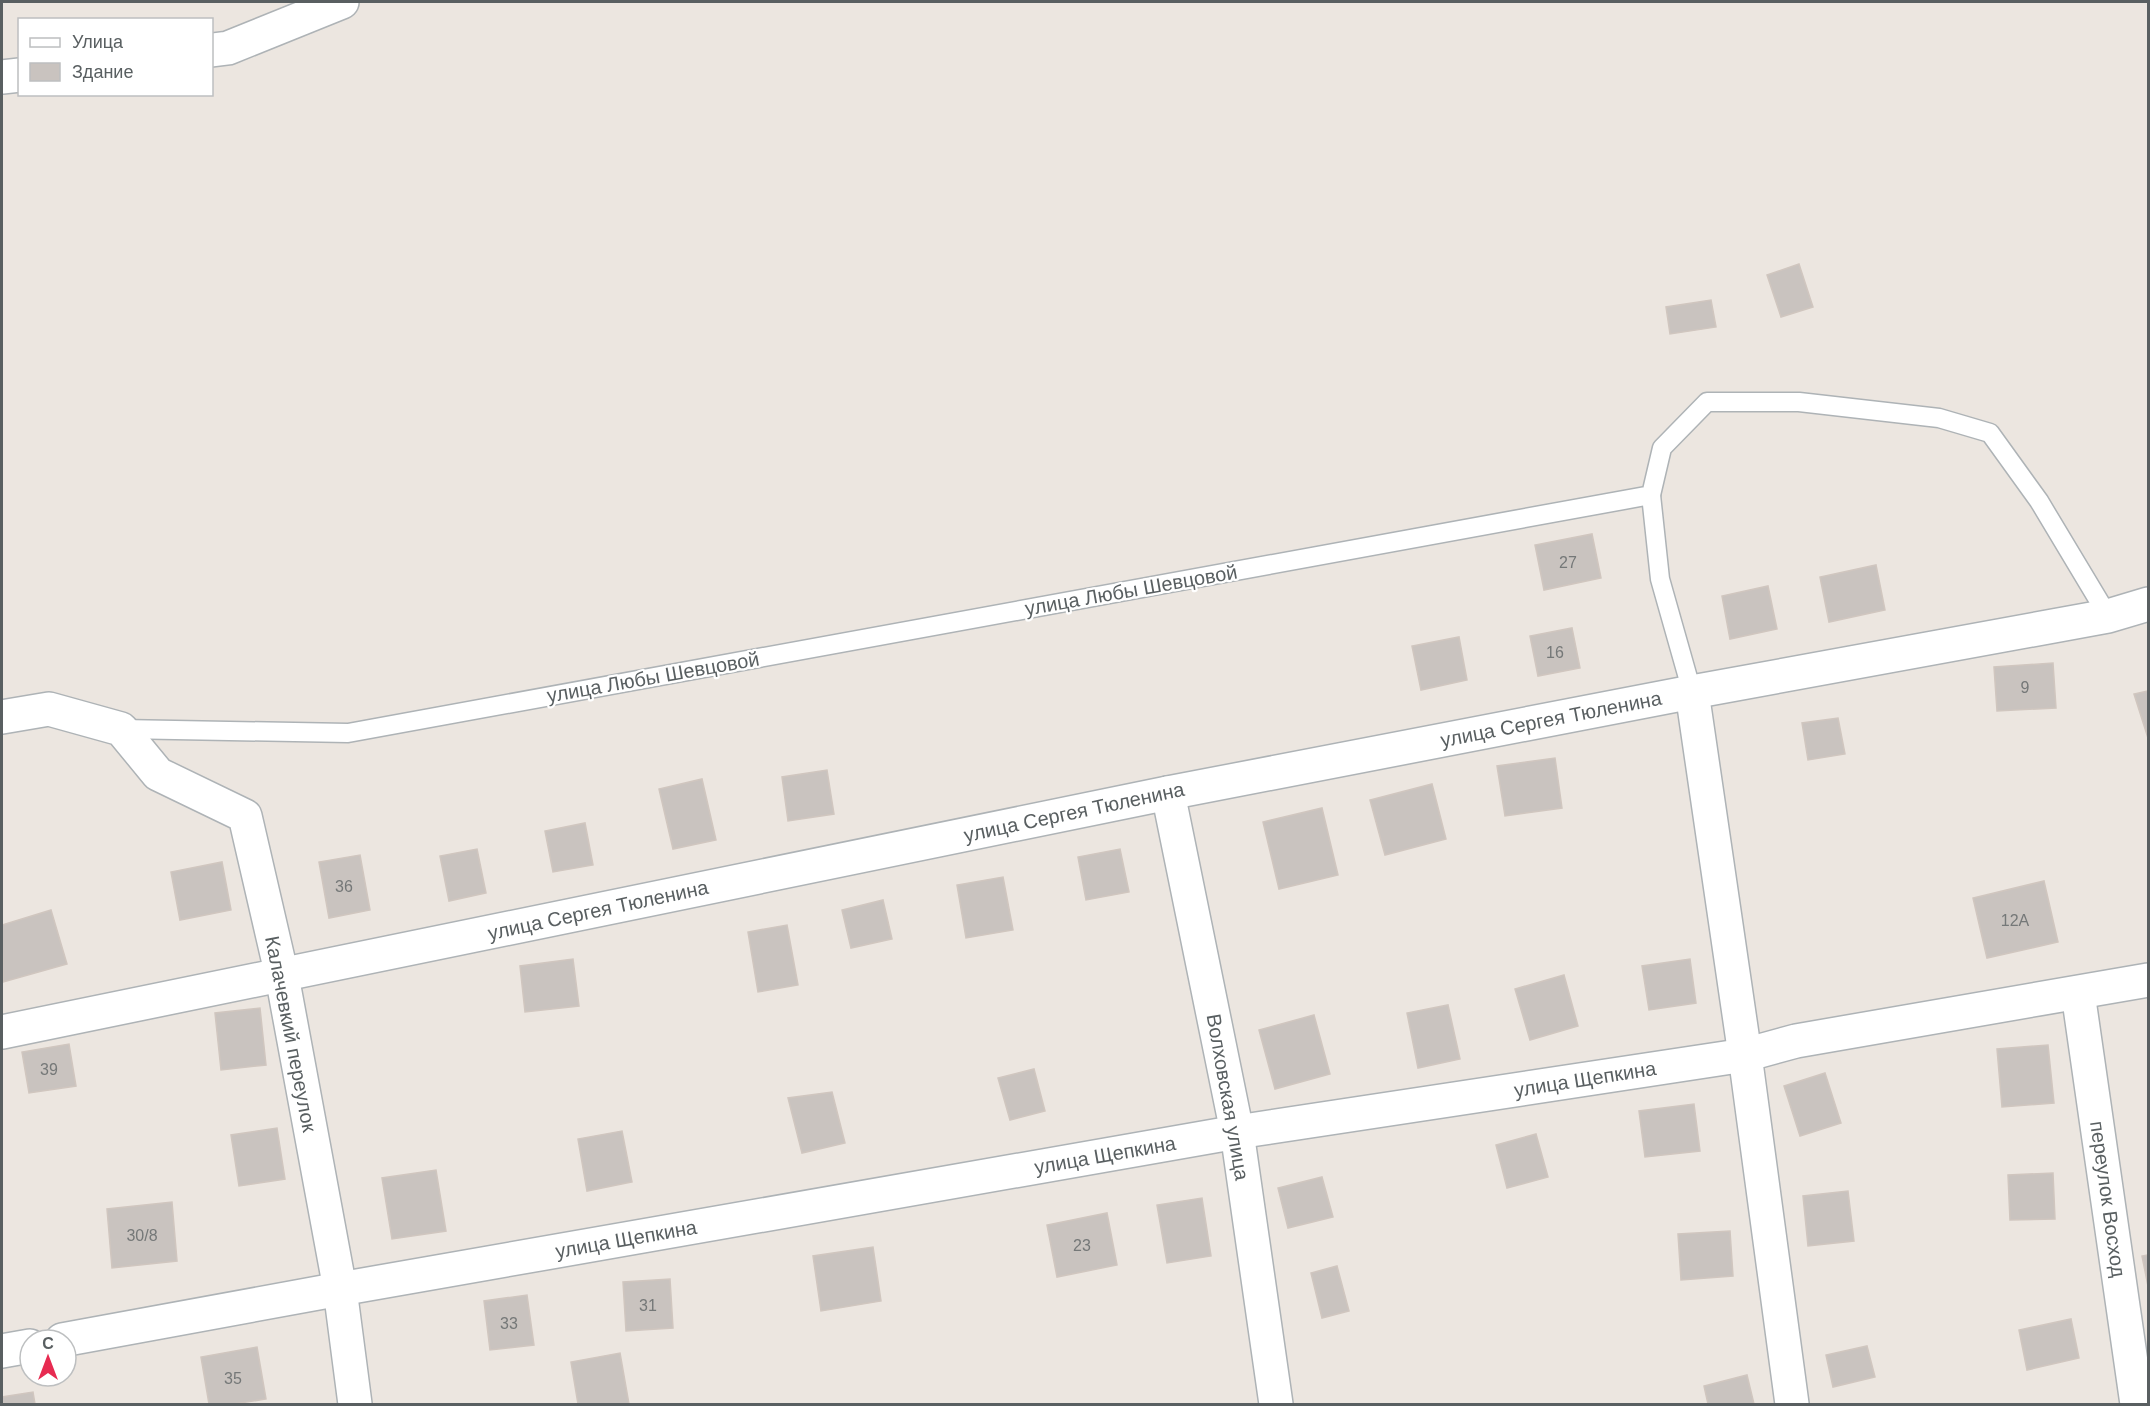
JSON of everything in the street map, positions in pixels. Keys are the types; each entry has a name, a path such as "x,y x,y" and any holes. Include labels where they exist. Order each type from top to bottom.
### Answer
{"street":[{"path":"213,50 228,48 342,2"},
{"path":"2,77 18,75"},
{"name":"улица Сергея Тюленина","path":"2,1032 1168,793 1692,692 2108,616 2148,604"},
{"path":"1692,692 1745,1055 1792,1404"},
{"name":"улица Любы Шевцовой","path":"2,717 49,710 121,729"},
{"name":"Калачевкий переулок","path":"121,729 158,774 244,816 282,976 340,1288 355,1404"},
{"name":"Волховская улица","path":"1168,793 1237,1132 1276,1404"},
{"name":"улица Щепкина","path":"78,1337 340,1288 1237,1132 1745,1055 1796,1041 2148,980"},
{"name":"переулок Восход","path":"2078,993 2137,1404"},
{"path":"2,1351 18,1348"}],"lane":[{"path":"1692,692 1660,579 1651,495 1662,448 1707,402 1799,402 1939,418 1990,433 2039,501 2108,616"},
{"name":"улица Любы Шевцовой","path":"121,729 348,733 1651,495"}],"building":[{"path":"1799,264 1813,307 1781,317 1767,275"},
{"path":"1711,300 1716,327 1670,334 1666,307"},
{"path":"1592,534 1601,578 1544,590 1535,545"},
{"path":"1876,565 1885,610 1829,622 1820,577"},
{"path":"1768,586 1777,629 1730,639 1722,596"},
{"path":"1572,628 1580,668 1538,676 1530,636"},
{"path":"1459,637 1467,680 1421,690 1412,646"},
{"path":"2053,663 2056,708 1997,711 1994,667"},
{"path":"2148,691 2148,738 2134,694"},
{"path":"1838,718 1845,754 1808,760 1802,723"},
{"path":"1555,758 1562,808 1505,816 1497,766"},
{"path":"827,770 834,814 788,821 782,777"},
{"path":"702,779 716,840 673,849 659,789"},
{"path":"1432,784 1446,839 1385,855 1370,800"},
{"path":"1322,808 1338,875 1279,889 1263,822"},
{"path":"585,823 593,865 553,872 545,831"},
{"path":"477,849 486,893 449,901 440,856"},
{"path":"1120,849 1129,892 1086,900 1078,857"},
{"path":"360,855 370,910 329,918 319,862"},
{"path":"222,862 231,910 180,920 171,872"},
{"path":"1003,877 1013,930 966,938 957,885"},
{"path":"2044,881 2058,942 1987,958 1973,898"},
{"path":"883,900 892,939 851,948 842,910"},
{"path":"51,910 67,964 3,982 2,925"},
{"path":"787,925 798,985 758,992 748,932"},
{"path":"573,959 579,1006 525,1012 520,966"},
{"path":"1690,959 1696,1003 1649,1010 1642,966"},
{"path":"1564,975 1578,1026 1530,1040 1515,989"},
{"path":"1448,1005 1460,1059 1418,1068 1407,1013"},
{"path":"260,1008 266,1065 221,1070 215,1013"},
{"path":"1314,1015 1330,1074 1275,1089 1259,1030"},
{"path":"69,1044 76,1086 29,1093 22,1052"},
{"path":"2048,1045 2054,1103 2002,1107 1997,1049"},
{"path":"1034,1069 1045,1111 1010,1120 998,1078"},
{"path":"1825,1073 1841,1123 1800,1136 1784,1086"},
{"path":"832,1092 845,1143 802,1153 788,1098"},
{"path":"1694,1104 1700,1151 1645,1157 1639,1111"},
{"path":"277,1128 285,1179 239,1186 231,1135"},
{"path":"622,1131 632,1182 587,1191 578,1139"},
{"path":"1536,1134 1548,1177 1507,1188 1496,1145"},
{"path":"436,1170 446,1231 392,1239 382,1178"},
{"path":"2053,1173 2055,1219 2010,1220 2008,1175"},
{"path":"1322,1177 1333,1217 1288,1228 1278,1188"},
{"path":"1848,1191 1854,1241 1808,1246 1803,1196"},
{"path":"1202,1198 1211,1256 1167,1263 1157,1205"},
{"path":"172,1202 177,1261 112,1268 107,1209"},
{"path":"1107,1213 1117,1265 1057,1277 1047,1225"},
{"path":"1730,1231 1733,1276 1681,1280 1678,1234"},
{"path":"873,1247 881,1301 821,1311 813,1256"},
{"path":"2148,1255 2148,1286 2142,1256"},
{"path":"1337,1266 1349,1311 1322,1318 1311,1273"},
{"path":"670,1279 673,1328 626,1331 623,1282"},
{"path":"527,1295 534,1345 490,1350 484,1301"},
{"path":"2071,1319 2079,1358 2027,1370 2019,1330"},
{"path":"1867,1346 1875,1377 1833,1387 1826,1355"},
{"path":"257,1347 266,1399 234,1404 209,1404 201,1357"},
{"path":"620,1353 629,1404 578,1404 571,1362"},
{"path":"1747,1375 1754,1404 1708,1404 1704,1386"},
{"path":"33,1392 35,1404 2,1404 2,1397"}]}
